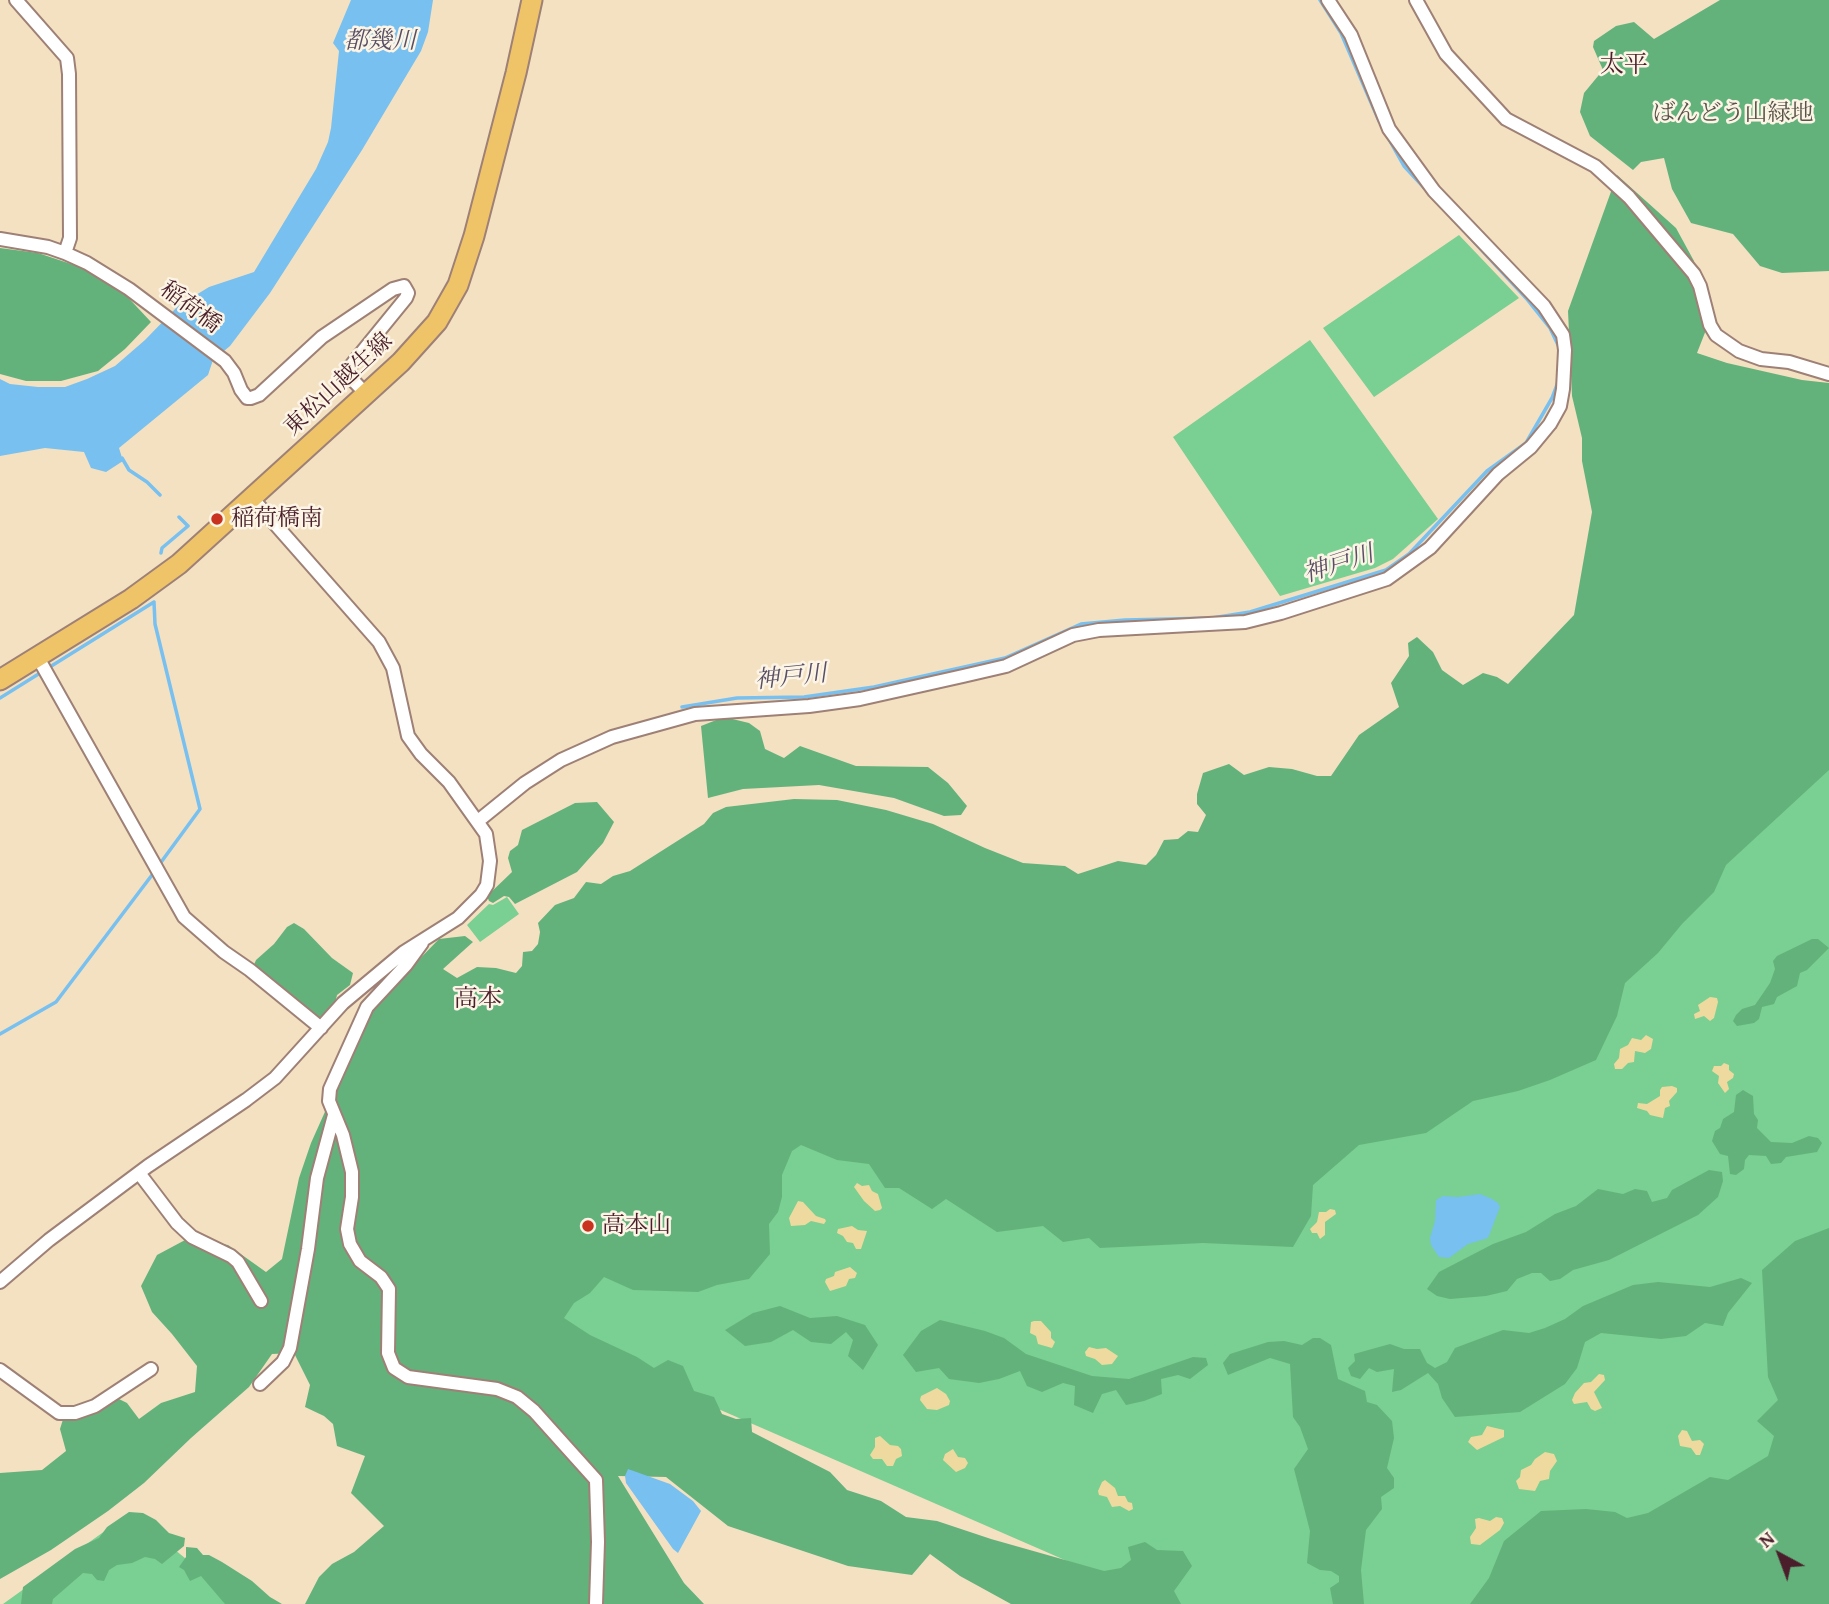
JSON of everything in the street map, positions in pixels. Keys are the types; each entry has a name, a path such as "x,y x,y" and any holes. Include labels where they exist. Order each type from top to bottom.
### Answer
{"main road":[{"name":"東松山越生線","path":"0,680 131,599 179,564 253,499 429,332 444,312 458,285 489,181 531,0"}],"street":[{"path":"16,0 66,58 70,238 65,253"},
{"path":"478,821 525,783 561,760 612,737 695,714 809,706 860,699 1006,666 1073,635 1098,630 1245,622 1387,579 1430,548 1498,474 1531,447 1550,424 1560,406 1563,389 1563,335 1544,306 1434,191 1389,129 1351,35 1328,0"},
{"path":"1416,0 1446,54 1506,118 1595,166 1629,197 1694,274 1700,286 1710,325 1717,335 1739,351 1761,359 1789,362 1829,374"},
{"name":"稲荷橋","path":"0,239 48,247 65,253 129,289 225,361 244,395 254,397 323,337 393,289 404,286 408,290 406,298 349,368 350,377 366,394"},
{"path":"0,1282 49,1240 138,1173 275,1078 343,1003 404,952 458,918 481,895 486,885 491,861 486,834 449,782 421,754 408,736 395,677 379,642 253,499"},
{"path":"37,656 184,917 224,953 250,970 321,1028"},
{"path":"423,940 406,965 367,1007 330,1089 329,1101 343,1135 352,1172 352,1198 347,1229 350,1244 360,1261 381,1277 389,1289 388,1353 394,1368 408,1377 497,1389 517,1396 534,1411 596,1480 596,1604"},
{"path":"260,1384 283,1362 290,1348 308,1249 317,1178 334,1115"},
{"path":"138,1173 177,1223 192,1237 239,1262 261,1301"},
{"path":"0,1370 59,1413 75,1413 95,1406 151,1369"}],"green space":[{"name":"ばんどう山緑地","path":"1720,0 1829,0 1829,271 1782,273 1760,266 1733,234 1691,223 1672,189 1664,158 1641,162 1633,170 1590,136 1580,112 1584,93 1603,70 1593,47 1594,41 1616,26 1634,22 1654,39"},
{"path":"1617,175 1676,228 1694,261 1706,330 1697,353 1727,363 1802,380 1829,383 1829,770 1726,865 1714,892 1658,953 1625,983 1617,1016 1596,1060 1518,1091 1473,1101 1426,1133 1359,1145 1313,1185 1311,1216 1293,1247 1203,1243 1100,1248 1089,1238 1063,1242 1043,1226 997,1232 946,1199 932,1209 899,1188 885,1188 869,1164 837,1160 801,1145 792,1151 782,1175 782,1197 778,1212 769,1224 770,1254 749,1279 698,1292 633,1290 604,1277 590,1293 574,1303 564,1318 590,1335 654,1368 668,1360 683,1366 694,1391 714,1397 722,1414 736,1419 751,1418 752,1432 830,1472 847,1490 881,1501 906,1517 937,1521 1104,1571 1121,1568 1131,1560 1128,1547 1145,1542 1157,1550 1183,1551 1192,1566 1174,1591 1181,1604 1011,1604 960,1576 930,1554 912,1575 848,1566 728,1526 666,1477 618,1476 684,1583 704,1604 305,1604 319,1577 332,1564 354,1552 384,1526 351,1493 365,1456 337,1446 333,1424 324,1416 305,1407 310,1385 294,1353 272,1354 249,1387 144,1483 51,1550 0,1579 0,1473 42,1470 66,1451 60,1429 65,1413 87,1406 107,1393 127,1403 139,1419 161,1403 195,1392 197,1366 152,1312 141,1286 157,1255 187,1239 228,1245 266,1272 282,1259 299,1178 311,1143 371,1009 439,939 465,936 473,942 443,969 457,978 477,967 516,973 522,966 523,952 532,951 538,944 538,923 555,905 574,898 586,882 601,884 613,876 630,871 704,824 713,813 726,807 794,799 837,800 886,810 933,824 1023,863 1065,866 1078,874 1118,861 1146,865 1156,855 1164,840 1178,839 1188,831 1198,832 1206,815 1197,804 1203,773 1229,764 1244,775 1269,767 1331,776 1359,735 1399,707 1391,683 1409,656 1408,643 1417,637 1433,652 1442,670 1463,685 1483,673 1508,684 1574,615 1592,512 1582,461 1582,438 1572,396 1568,311"},
{"path":"1459,235 1519,298 1374,397 1323,328"},
{"path":"0,248 38,253 89,270 122,291 151,322 125,349 98,371 61,381 26,381 0,374"},
{"path":"1310,340 1438,519 1393,559 1375,568 1280,596 1173,437"},
{"path":"724,717 749,723 760,731 765,749 784,758 800,746 856,766 928,767 948,783 967,806 961,815 944,816 894,798 819,785 743,789 708,798 701,726"},
{"path":"1829,757 1829,1463 1583,1604 1142,1604 1129,1588 560,1340 565,1269 774,1124"},
{"path":"597,802 614,822 603,843 577,872 515,904 509,897 504,896 493,903 489,901 487,896 512,872 508,858 510,851 518,845 522,830 575,803"},
{"path":"507,897 519,914 480,942 467,925 489,904 493,905"},
{"path":"294,923 304,929 332,958 353,973 350,985 337,995 335,1004 319,1018 309,1014 253,967 256,960"},
{"path":"1812,939 1818,939 1829,948 1807,970 1800,973 1797,986 1777,997 1774,1004 1762,1007 1759,1019 1754,1023 1737,1026 1733,1021 1736,1015 1742,1009 1755,1005 1770,983 1775,969 1773,961 1777,956"},
{"path":"1743,1090 1753,1096 1757,1128 1771,1142 1792,1143 1809,1136 1818,1138 1822,1143 1817,1152 1786,1157 1781,1163 1771,1164 1766,1156 1749,1155 1744,1169 1736,1175 1730,1174 1728,1156 1720,1154 1712,1141 1723,1119 1734,1112 1736,1095"},
{"path":"1709,1170 1722,1172 1723,1181 1718,1197 1698,1215 1609,1260 1573,1270 1560,1279 1550,1281 1541,1273 1532,1273 1517,1279 1507,1291 1486,1296 1450,1299 1437,1296 1427,1289 1439,1272 1576,1206 1598,1189 1623,1194 1635,1189 1647,1191 1652,1202 1667,1198 1672,1190"},
{"path":"1829,1228 1829,1604 1470,1604 1489,1578 1504,1541 1541,1511 1586,1509 1615,1512 1627,1518 1648,1513 1710,1477 1728,1480 1768,1456 1774,1436 1757,1421 1778,1400 1768,1377 1762,1270 1795,1241"},
{"path":"1741,1278 1752,1283 1728,1313 1723,1326 1705,1323 1686,1336 1661,1339 1601,1333 1585,1342 1577,1368 1565,1384 1520,1412 1455,1417 1442,1398 1438,1384 1428,1373 1401,1390 1392,1392 1394,1369 1377,1372 1369,1368 1360,1379 1351,1376 1348,1368 1355,1361 1354,1354 1390,1344 1404,1349 1420,1349 1427,1363 1435,1368 1447,1362 1455,1348 1503,1330 1529,1333 1545,1328 1565,1319 1583,1306 1633,1285 1658,1282 1710,1287"},
{"path":"780,1306 810,1318 837,1316 865,1325 878,1345 863,1370 848,1356 853,1340 846,1332 831,1344 811,1342 793,1330 771,1342 745,1346 725,1330 753,1313"},
{"path":"940,1320 1004,1338 1026,1354 1092,1376 1129,1379 1193,1357 1206,1358 1208,1365 1190,1379 1178,1375 1161,1379 1162,1394 1144,1401 1126,1405 1116,1390 1102,1394 1093,1413 1074,1405 1075,1386 1063,1383 1042,1392 1027,1386 1020,1371 979,1383 949,1379 939,1368 916,1372 903,1355 921,1331"},
{"path":"1313,1338 1320,1338 1331,1345 1338,1379 1365,1391 1367,1402 1377,1405 1392,1421 1394,1438 1387,1468 1394,1478 1394,1488 1381,1497 1382,1509 1366,1530 1361,1570 1364,1604 1333,1604 1330,1588 1339,1582 1339,1576 1307,1563 1310,1531 1294,1469 1308,1449 1293,1417 1290,1364 1270,1358 1228,1375 1223,1363 1230,1354 1268,1342 1284,1341 1302,1345"},
{"path":"129,1512 143,1513 156,1520 169,1533 185,1538 184,1546 162,1564 145,1557 132,1563 117,1565 109,1570 104,1581 97,1580 92,1574 83,1573 53,1599 52,1604 21,1604 23,1587 75,1549 99,1538 107,1527"},
{"path":"130,1513 241,1604 3,1604"},
{"path":"186,1547 197,1548 203,1555 222,1562 282,1604 225,1604 201,1576 190,1581 179,1567 186,1557"}],"sand":[{"path":"1710,997 1717,998 1718,1002 1714,1018 1710,1021 1704,1016 1695,1019 1694,1014 1700,1011 1698,1005"},
{"path":"1646,1035 1653,1039 1651,1049 1645,1053 1635,1051 1634,1062 1628,1063 1622,1069 1615,1069 1614,1064 1619,1058 1620,1049 1628,1045 1632,1038 1641,1040"},
{"path":"1724,1063 1729,1065 1729,1070 1734,1074 1727,1082 1729,1089 1725,1093 1718,1083 1719,1076 1712,1071 1714,1066"},
{"path":"1662,1087 1677,1088 1677,1092 1669,1101 1670,1106 1665,1108 1663,1118 1637,1108 1638,1103 1647,1104 1660,1096"},
{"path":"857,1183 862,1186 869,1185 872,1191 878,1194 882,1208 880,1210 875,1211 864,1201 854,1187"},
{"path":"798,1201 803,1202 816,1216 825,1219 824,1224 811,1221 805,1225 791,1226 789,1218"},
{"path":"1335,1210 1336,1214 1325,1222 1325,1235 1320,1239 1317,1233 1312,1233 1310,1229 1317,1222 1319,1212"},
{"path":"852,1226 867,1231 861,1249 856,1249 853,1243 847,1242 837,1233 838,1229"},
{"path":"850,1267 857,1273 855,1278 849,1279 846,1286 830,1291 826,1279 834,1276 835,1272"},
{"path":"1041,1321 1051,1332 1051,1338 1055,1342 1052,1348 1038,1344 1036,1336 1030,1333 1031,1322"},
{"path":"1089,1347 1106,1348 1118,1356 1112,1364 1102,1365 1086,1356 1085,1352"},
{"path":"1599,1374 1604,1375 1605,1380 1594,1392 1602,1408 1595,1411 1587,1402 1574,1404 1572,1400 1575,1393 1584,1383 1591,1382"},
{"path":"937,1388 946,1394 949,1405 937,1410 927,1409 920,1400 921,1396"},
{"path":"1487,1426 1504,1430 1504,1437 1477,1450 1468,1442 1471,1437 1482,1435"},
{"path":"1682,1430 1687,1431 1692,1441 1700,1440 1704,1444 1700,1455 1696,1455 1691,1448 1680,1446 1678,1436"},
{"path":"880,1436 890,1445 901,1449 902,1456 896,1459 893,1466 887,1466 882,1459 873,1459 870,1455 875,1447 875,1438"},
{"path":"953,1449 958,1457 965,1458 968,1463 965,1468 956,1472 943,1460 945,1454"},
{"path":"1545,1452 1554,1454 1557,1461 1550,1471 1549,1479 1540,1481 1535,1491 1519,1489 1516,1481 1521,1470"},
{"path":"1105,1480 1115,1488 1118,1496 1125,1496 1128,1502 1132,1503 1133,1509 1129,1511 1120,1506 1112,1507 1107,1497 1099,1495 1098,1491"},
{"path":"1496,1517 1502,1518 1504,1523 1500,1530 1480,1545 1471,1544 1470,1537 1476,1528 1475,1519 1490,1521"}],"water":[{"name":"都幾川","path":"351,0 433,0 428,32 421,51 362,150 270,293 230,346 213,360 208,375 119,448 123,461 106,472 91,468 84,452 45,448 0,456 0,379 10,384 65,387 87,379 115,366 178,306 209,287 254,272 316,169 328,142 339,51 333,43"},
{"path":"1480,1194 1492,1199 1500,1207 1488,1238 1468,1244 1449,1258 1439,1257 1430,1238 1435,1221 1436,1200 1443,1196"},
{"path":"628,1469 670,1484 693,1501 701,1511 678,1553 626,1483"}],"waterway":[{"name":"神戸川","path":"1320,0 1341,33 1379,121"},
{"name":"神戸川","path":"1386,134 1404,166 1526,298 1550,328 1559,347"},
{"name":"神戸川","path":"682,707 737,698 804,697 874,687 1005,658 1081,624 1212,618 1250,612 1386,570 1409,554 1487,471 1526,443 1552,398 1558,382"},
{"path":"122,458 129,470 160,495"},
{"path":"161,553 162,548 188,526 179,517"},
{"path":"154,602 155,624 200,809 159,865"},
{"path":"0,698 154,602"},
{"path":"0,1034 56,1002 155,871"}],"place":[{"name":"稲荷橋南","path":"217,519"},
{"name":"高本山","path":"588,1226"}],"district":[{"name":"太平","path":"1624,66"},
{"name":"高本","path":"478,1000"}]}
